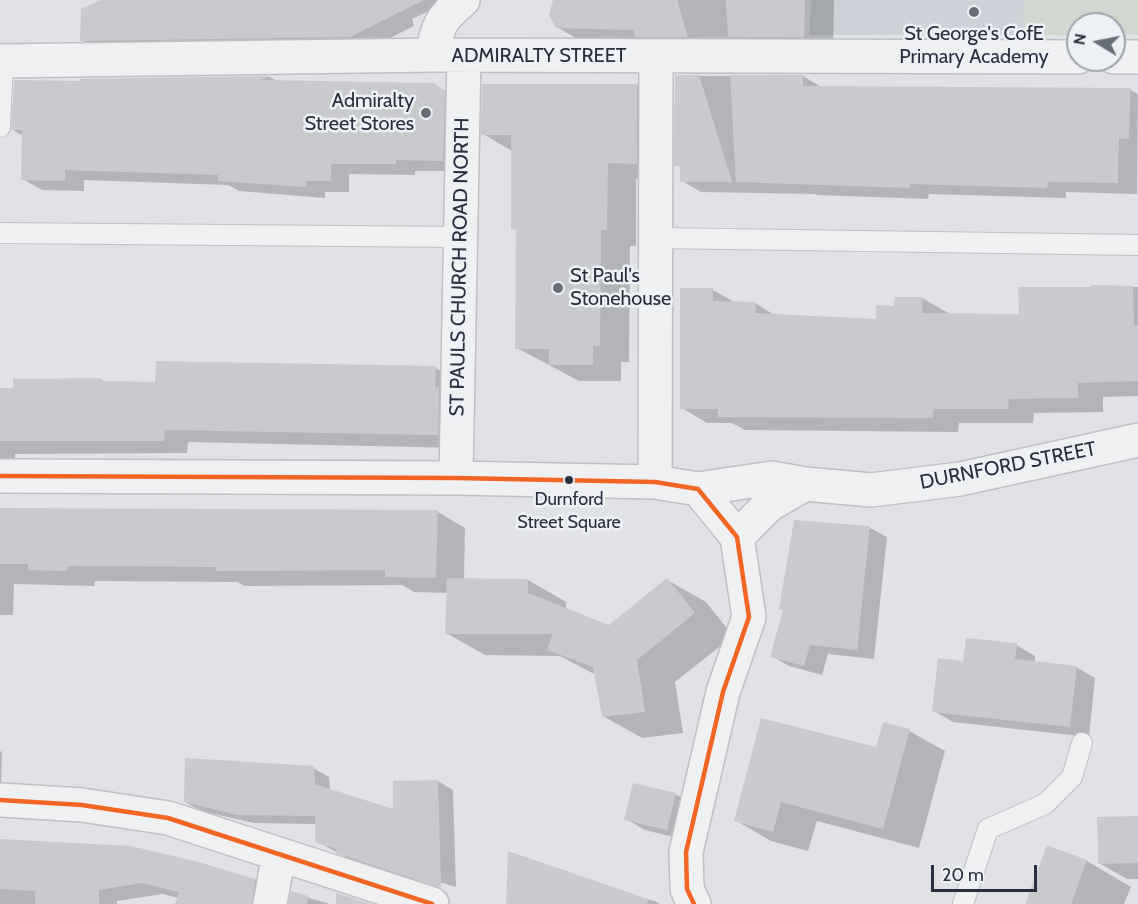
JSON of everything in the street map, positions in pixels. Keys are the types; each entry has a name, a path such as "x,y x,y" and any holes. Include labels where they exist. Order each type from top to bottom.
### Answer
{"street":[{"name":"ST PAULS CHURCH ROAD NORTH","path":"456,478 460,237 448,56 438,26 463,0"},
{"name":"ADMIRALTY STREET","path":"2,61 448,56 1066,57"},
{"path":"655,482 656,56"},
{"name":"DURNFORD STREET","path":"0,476 456,478 655,482 698,489 772,478 805,484 871,490 960,479 1138,440"},
{"path":"737,537 769,505 805,484"},
{"path":"694,904 687,889 686,852 723,692 749,617 737,537 698,489"},
{"path":"0,800 82,805 168,818 432,904"},
{"path":"270,904 279,854"}],"lane":[{"path":"0,127 2,61"},
{"path":"0,233 460,237"},
{"path":"656,238 1138,245"},
{"path":"963,904 988,829 1045,804 1072,777 1082,743"}],"shaded area":[{"name":"St George's CofE Primary Academy","path":"811,0 1138,0 1138,34 1126,34 1126,12 1066,12 1066,35 809,35"},
{"path":"1024,0 1138,0 1138,34 1126,34 1126,12 1066,12 1066,35 1023,35"}],"building":[{"path":"101,0 424,0 350,37 80,41 81,9"},
{"path":"553,0 677,0 688,37 635,37 633,30 556,28 549,15"},
{"path":"726,0 805,0 804,37 728,37"},
{"path":"675,75 699,75 732,182 680,182 680,166 674,166"},
{"path":"730,75 803,75 803,86 1130,88 1129,139 1119,138 1118,183 1048,182 1047,188 910,184 910,188 736,182"},
{"path":"270,76 261,80 434,83 445,92 443,161 396,160 396,164 331,164 331,181 306,181 306,187 218,181 218,175 65,170 65,181 21,180 22,130 11,130 14,80 80,81 80,79"},
{"path":"482,84 637,84 637,164 608,163 607,230 601,230 600,346 593,346 593,365 549,365 549,349 515,349 516,229 511,229 511,135 481,135"},
{"path":"1091,285 1133,286 1134,325 1138,325 1138,381 1078,383 1078,398 1009,399 1008,409 934,409 933,418 718,417 718,409 680,409 680,288 713,288 713,301 756,302 755,313 876,319 876,305 894,306 895,297 923,297 922,313 1019,314 1018,287 1091,287"},
{"path":"156,361 436,366 435,387 439,387 438,435 165,430 164,441 0,441 0,388 13,388 13,379 102,378 102,381 155,382"},
{"path":"0,508 438,510 436,578 385,577 385,570 216,571 216,567 68,566 67,571 28,570 28,564 0,564"},
{"path":"794,520 870,526 857,650 810,645 804,666 770,657 783,610 779,609"},
{"path":"447,578 528,579 528,593 609,625 667,578 695,613 637,660 645,712 602,717 593,667 547,650 553,634 445,634"},
{"path":"966,638 1017,643 1015,659 1077,666 1070,727 932,712 938,658 963,661"},
{"path":"761,718 876,747 883,722 910,729 883,829 781,802 773,832 734,821"},
{"path":"185,758 314,766 315,784 393,809 393,781 438,780 441,888 336,853 336,849 315,842 315,816 237,815 184,802"},
{"path":"633,783 676,793 667,830 624,820"},
{"path":"1138,816 1138,863 1098,864 1097,817"},
{"path":"0,839 131,846 202,863 255,879 252,904 175,904 179,892 142,883 99,890 99,904 35,904 35,891 0,889"},
{"path":"1047,845 1087,860 1071,904 1025,904"},
{"path":"508,851 648,899 647,904 506,904"},
{"path":"291,891 308,896 307,904 289,904"},
{"path":"336,893 371,904 336,904"}],"transit line":[{"path":"0,476 456,478 655,482 698,489 737,537 749,617 723,692 686,852 687,889 694,904"},
{"path":"0,800 82,805 168,818 432,904"}],"place":[{"name":"St George's CofE Primary Academy","path":"974,12"},
{"name":"Admiralty Street Stores","path":"426,113"},
{"name":"St Paul's Stonehouse","path":"558,288"},
{"name":"Durnford Street Square","path":"569,480"}]}
